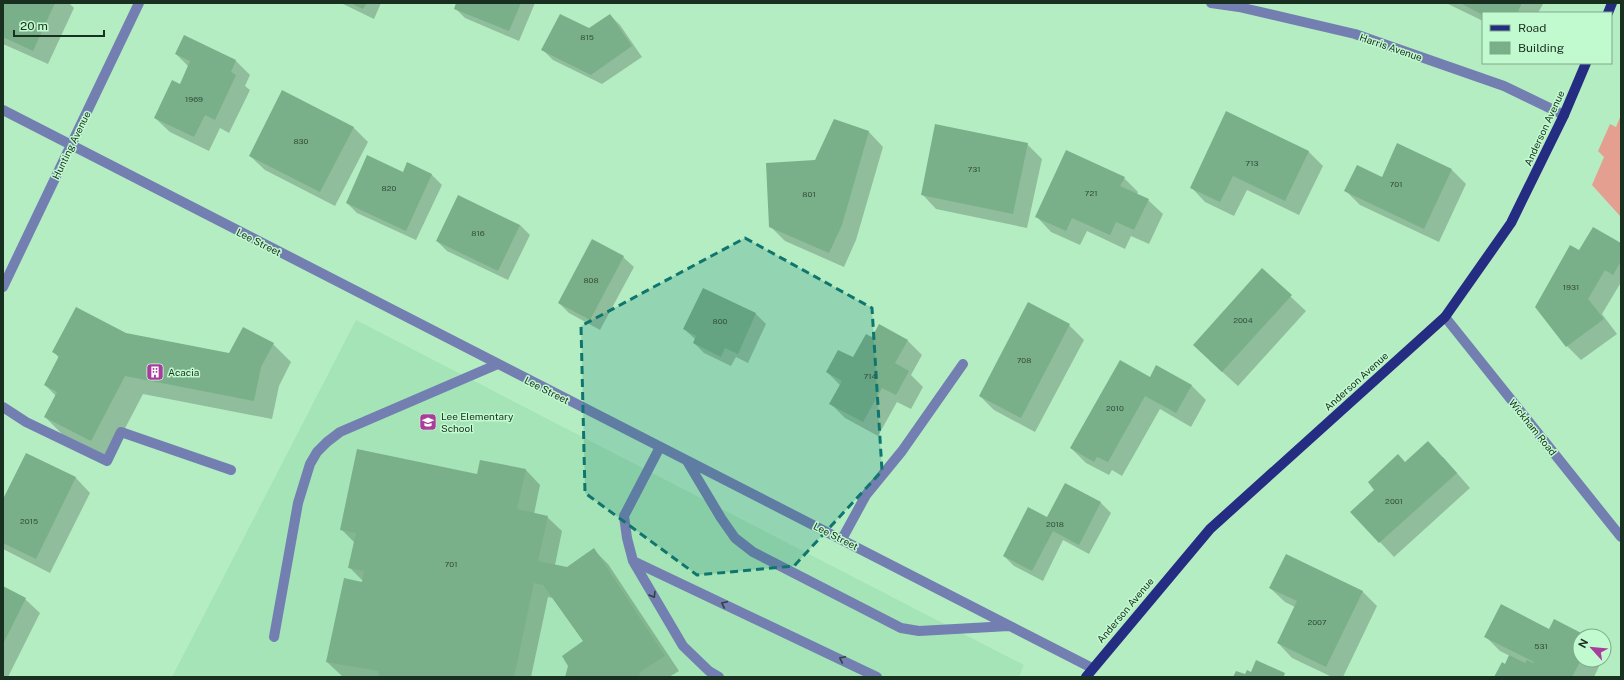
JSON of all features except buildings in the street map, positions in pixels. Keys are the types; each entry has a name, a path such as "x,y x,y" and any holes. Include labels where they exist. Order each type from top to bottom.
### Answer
{"main road":[{"name":"Anderson Avenue","path":"1089,673 1210,529 1445,317 1511,223 1564,115 1586,64"}],"street":[{"name":"Hunting Avenue","path":"3,287 139,3"},
{"name":"Harris Avenue","path":"1211,3 1355,34 1504,86 1564,115"},
{"name":"Lee Street","path":"3,110 687,462 842,539 1009,626 1089,673"},
{"name":"Wickham Road","path":"1445,317 1621,537"},
{"path":"274,637 298,504 310,464 317,452 326,442 340,432 498,364"},
{"path":"842,539 866,495 902,451 963,364"},
{"path":"3,407 26,422 107,461 121,432 231,470"},
{"path":"660,447 624,516 632,561 683,646 709,671 719,677"},
{"path":"687,462 735,538 753,552 901,628 919,631 1009,626"},
{"path":"632,561 877,677"}],"highlighted area":[{"path":"745,238 872,308 882,471 794,566 697,575 585,493 581,326"}],"shaded area":[{"path":"1621,115 1621,217 1592,185 1604,157 1598,151 1610,124 1616,127"},
{"name":"Lee Elementary School","path":"356,320 1024,665 1019,677 172,677"}],"place":[{"name":"Acacia","path":"155,372"},
{"name":"Lee Elementary School","path":"428,422"}]}
